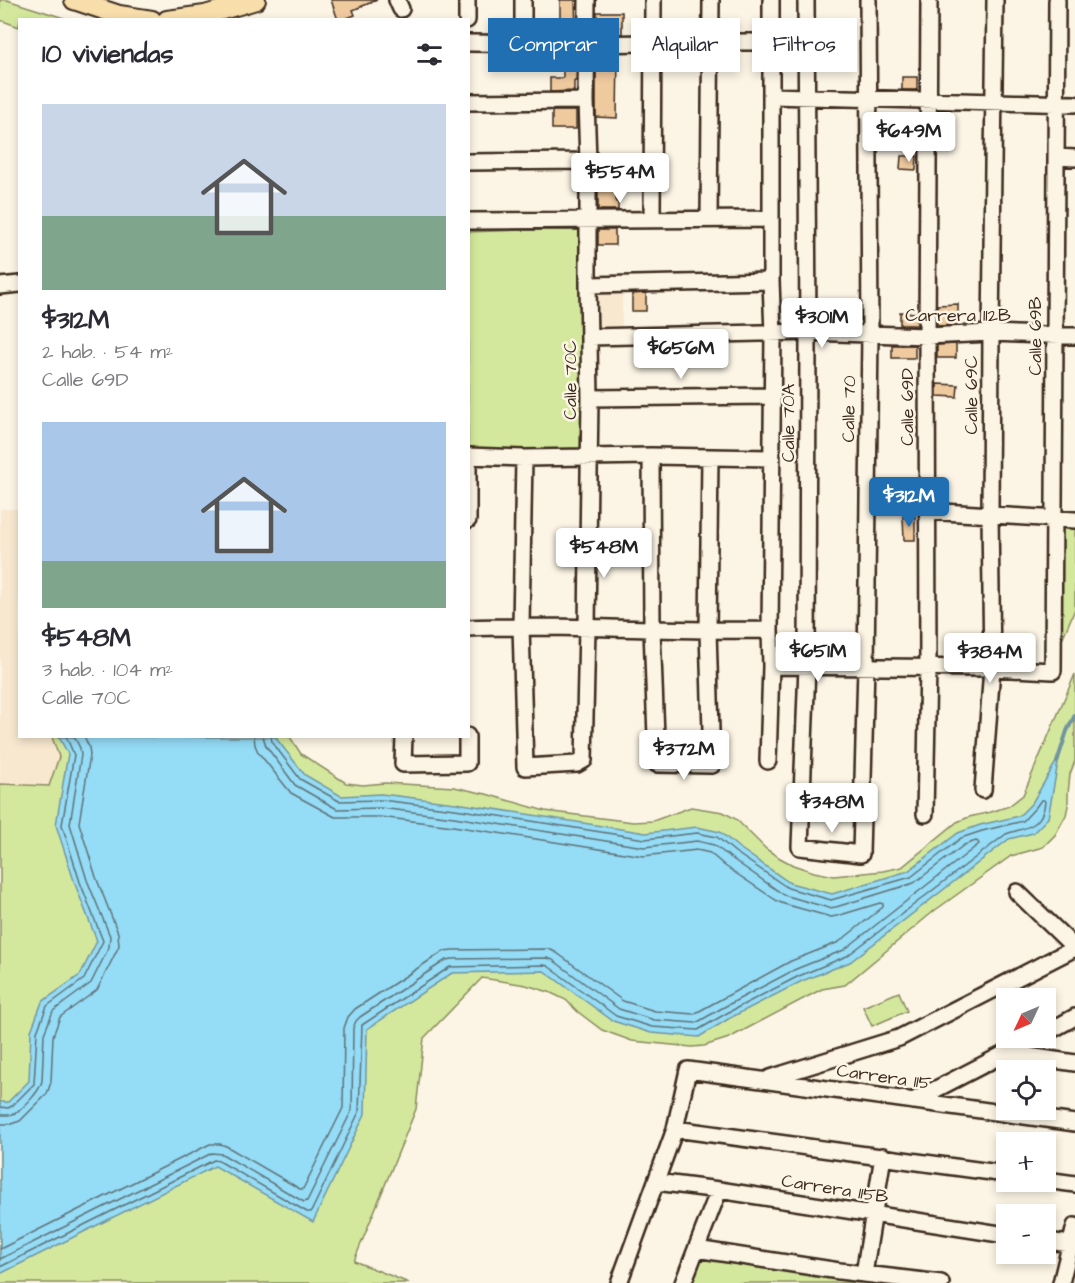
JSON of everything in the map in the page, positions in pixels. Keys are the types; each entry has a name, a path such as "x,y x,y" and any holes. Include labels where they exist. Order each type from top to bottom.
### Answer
{"main road":[{"path":"74,0 119,15 139,18"},
{"path":"180,18 256,0"}],"street":[{"path":"467,0 467,18"},
{"path":"523,0 523,18"},
{"name":"Calle 70C","path":"587,0 587,18"},
{"path":"654,0 654,18"},
{"path":"711,0 711,18"},
{"name":"Calle 70A","path":"771,0 771,18"},
{"name":"Calle 70A","path":"806,0 807,666 800,847 861,854"},
{"name":"Calle 70","path":"861,854 870,334 868,0"},
{"name":"Calle 69D","path":"925,814 928,667 929,0"},
{"name":"Calle 69C","path":"983,790 992,668 990,333 995,0"},
{"name":"Calle 69B","path":"992,668 1053,671 1057,0"},
{"path":"470,42 488,43"},
{"name":"Calle 70C","path":"521,626 525,766 581,763 584,760 590,458 586,72"},
{"path":"652,220 653,72"},
{"path":"709,219 710,72"},
{"name":"Calle 70A","path":"768,761 773,396 771,72"},
{"path":"771,96 1075,104"},
{"path":"470,102 586,101"},
{"path":"1056,157 1075,158"},
{"path":"470,162 588,161"},
{"path":"470,221 771,219"},
{"path":"588,285 771,281"},
{"path":"0,286 18,284"},
{"name":"Carrera 112B","path":"590,337 808,332 927,336 990,333 1075,336"},
{"path":"590,398 773,396"},
{"path":"470,456 771,458"},
{"path":"651,456 652,629 657,764 712,765 708,631 710,457"},
{"path":"521,626 524,458"},
{"path":"927,511 1075,520"},
{"path":"470,628 521,626 708,631 770,630"},
{"path":"771,666 992,668"},
{"path":"404,738 404,765 467,763 467,738"},
{"path":"765,1080 899,1038 1075,948 1017,892"},
{"path":"1056,1027 1075,1017"},
{"path":"913,1101 1017,1048"},
{"path":"1008,1053 1075,1063"},
{"name":"Carrera 115","path":"675,1129 688,1070 1075,1123"},
{"path":"619,1283 675,1129 996,1173"},
{"path":"864,1274 883,1156"},
{"path":"1056,1181 1075,1184"},
{"name":"Carrera 115B","path":"656,1182 996,1233"},
{"path":"683,1283 718,1190"},
{"path":"1061,1283 1075,1226"},
{"path":"1056,1242 1071,1244"},
{"path":"696,1249 941,1283"}],"shaded area":[{"path":"594,288 622,288 622,330 593,329"},
{"path":"0,509 18,509 18,738 52,738 59,757 49,786 0,784"}],"green space":[{"path":"0,0 7,0 64,18 18,18 18,27 0,20"},
{"path":"580,228 581,400 589,458 582,449 470,449 470,232"},
{"path":"1054,526 1075,527 1075,609 1054,658"},
{"path":"1075,674 1075,761 1070,774 1066,815 1055,835 1043,847 1011,856 934,911 845,985 822,989 729,1038 704,1046 692,1047 632,1041 602,1030 566,1000 549,992 526,985 482,978 424,1038 416,1109 354,1261 409,1283 0,1283 0,784 49,786 59,757 52,738 291,738 301,754 346,783 454,787 545,811 633,822 653,821 691,807 723,812 736,819 766,849 780,858 814,872 834,876 902,867 957,822 1009,806 1023,795"},
{"path":"899,992 907,1011 872,1026 863,1007"},
{"path":"702,1254 900,1283 691,1283"}],"water":[{"path":"60,738 276,738 305,775 341,796 381,794 456,803 646,833 697,827 720,832 790,883 832,894 908,871 958,833 980,825 1019,816 1032,803 1059,757 1048,818 1033,833 1009,839 850,962 802,981 730,1018 699,1037 651,1033 613,1021 544,971 452,973 367,1029 365,1114 313,1222 215,1166 0,1274 0,1102 8,1102 29,1081 31,1031 42,1002 80,975 97,941 56,825 68,754"}],"building":[{"path":"331,0 377,0 353,10 355,15 337,18"},
{"path":"560,0 575,0 576,18 560,18"},
{"path":"597,12 622,12 622,34 619,34 619,18 597,18"},
{"path":"563,72 576,72 574,91 550,92 550,78 563,78"},
{"path":"596,72 618,72 617,118 596,117"},
{"path":"902,77 917,77 917,90 902,90"},
{"path":"552,111 576,111 576,129 552,129"},
{"path":"901,156 917,156 916,170 900,169"},
{"path":"598,164 618,165 616,202 618,202 618,210 598,210"},
{"path":"598,230 615,230 615,245 598,245"},
{"path":"646,293 646,311 632,311 632,294"},
{"path":"958,304 958,325 937,326 937,305"},
{"path":"900,312 917,313 917,325 900,325"},
{"path":"956,344 956,358 937,358 937,345"},
{"path":"892,345 915,345 915,358 892,358"},
{"path":"937,384 958,385 957,397 937,396"},
{"path":"903,516 915,516 915,540 904,540"}],"waterway":[{"path":"1057,762 1075,715"}]}
